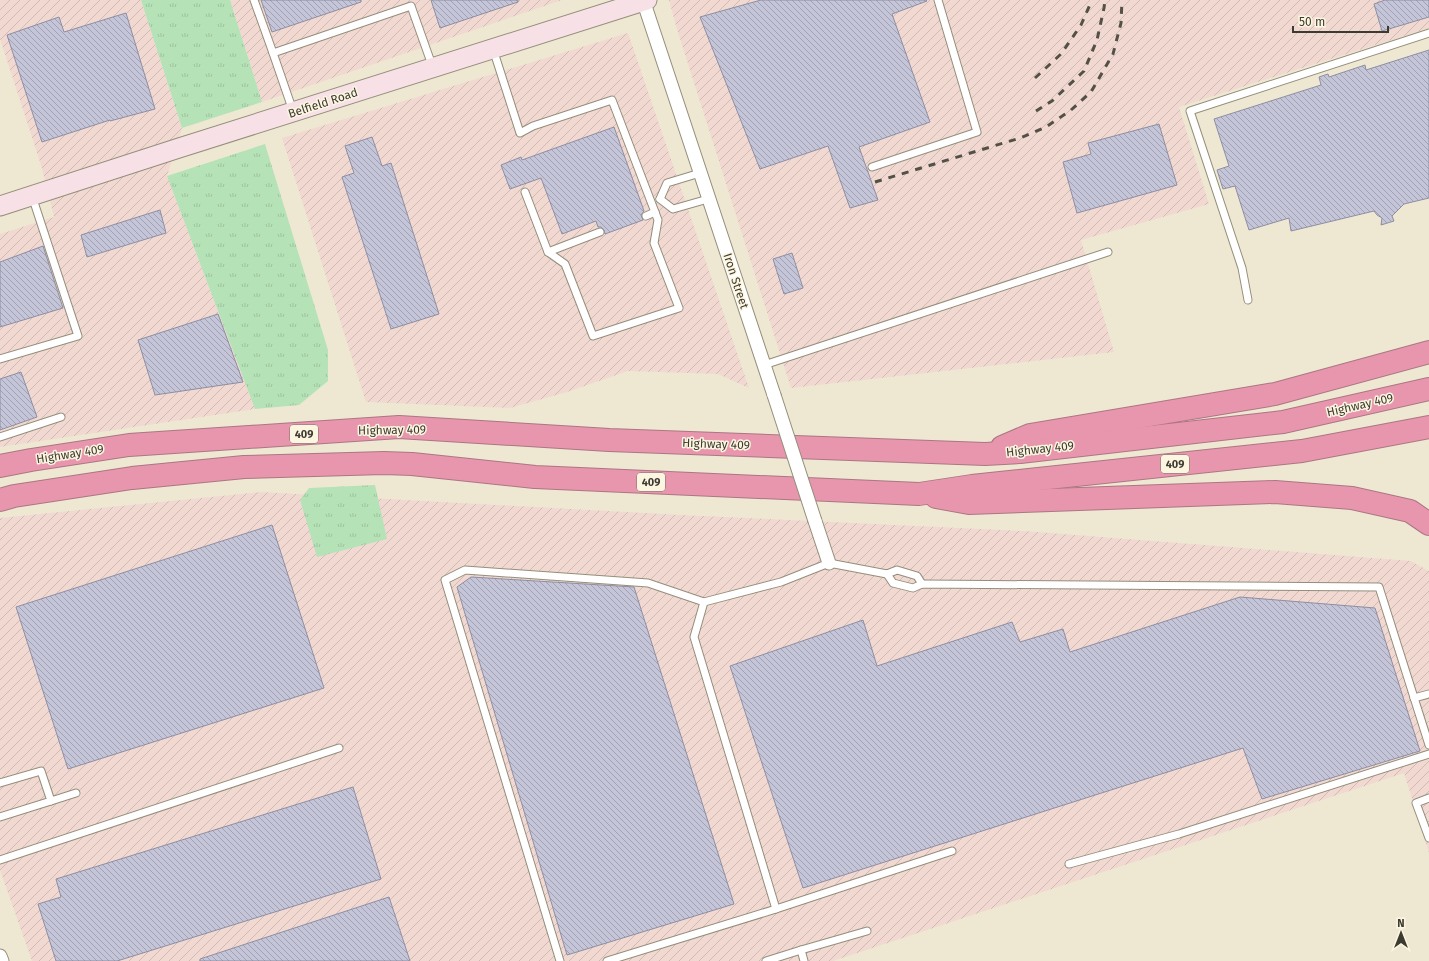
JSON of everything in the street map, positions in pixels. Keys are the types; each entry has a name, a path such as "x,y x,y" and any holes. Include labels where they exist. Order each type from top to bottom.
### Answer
{"highway":[{"path":"984,454 1030,435 1276,394 1429,352"},
{"name":"Highway 409","path":"0,466 129,445 399,427 608,440 984,454 1027,451 1283,422 1429,389"},
{"name":"409","path":"0,500 14,496 132,478 230,469 384,463 412,464 535,477 919,494 972,486 1302,451 1429,427"},
{"path":"919,494 970,503 1275,492 1352,498 1410,511 1429,524"}],"main road":[{"name":"Belfield Road","path":"0,206 644,0"}],"street":[{"name":"Iron Street","path":"644,0 708,199 829,563"},
{"path":"0,956 2,961"}],"lane":[{"path":"254,0 293,112"},
{"path":"872,167 977,132 938,0"},
{"path":"273,53 411,6 433,68"},
{"path":"1248,300 1242,268 1190,111 1429,33"},
{"path":"493,49 520,133 533,126 612,100 658,220 654,244 680,308 593,336 565,264 548,252 526,192"},
{"path":"651,202 660,199 667,183 700,173"},
{"path":"0,359 78,336 32,196"},
{"path":"660,199 673,209 708,199"},
{"path":"646,216 655,212"},
{"path":"548,252 600,232"},
{"path":"764,365 1108,252"},
{"path":"0,437 61,417"},
{"path":"560,961 445,580 465,570 648,583 704,602 781,582 829,563 887,574 897,570 917,576 922,584"},
{"path":"887,574 893,583 913,588 922,584 1379,587 1429,745"},
{"path":"704,602 694,637 776,909"},
{"path":"1414,698 1429,694"},
{"path":"0,860 339,748"},
{"path":"1069,864 1179,834 1429,754"},
{"path":"0,783 41,771 51,801"},
{"path":"0,817 76,793"},
{"path":"1429,798 1416,803 1429,838"},
{"path":"607,961 776,909 952,851"},
{"path":"766,961 867,931"},
{"path":"801,950 804,961"}],"shaded area":[{"path":"0,0 141,0 182,128 167,176 255,409 0,447 0,234 54,217 41,165 0,39"},
{"path":"230,0 562,0 262,102"},
{"path":"669,0 1429,0 1429,28 1179,107 1209,204 1081,240 1114,352 791,388"},
{"path":"628,33 749,388 718,374 628,371 567,392 510,408 366,402 282,138"},
{"path":"261,492 681,515 1024,531 1411,561 1429,571 1429,853 1404,773 833,961 32,961 0,870 0,518"}],"green space":[{"path":"141,0 230,0 262,102 182,128"},
{"path":"265,144 328,350 328,381 299,405 255,409 167,176"},
{"path":"375,485 387,539 317,557 300,500 309,488"}],"building":[{"path":"261,0 361,0 361,2 272,32"},
{"path":"431,0 518,0 518,2 440,28"},
{"path":"761,0 927,1 892,14 930,122 859,147 878,200 850,208 828,146 760,169 700,17"},
{"path":"1385,0 1429,0 1429,17 1382,31 1374,4"},
{"path":"126,13 155,109 110,120 42,142 7,35 59,17 64,32"},
{"path":"1429,50 1429,198 1404,204 1392,216 1394,221 1381,225 1382,218 1374,211 1291,231 1289,218 1249,230 1235,186 1223,189 1217,170 1229,166 1214,119 1321,85 1319,77 1328,74 1329,77 1365,65 1366,70"},
{"path":"1159,124 1177,185 1077,213 1063,162 1091,154 1088,143"},
{"path":"614,127 644,211 641,215 643,220 605,234 601,227 598,227 596,221 562,234 541,178 510,189 501,165 521,157 522,160"},
{"path":"372,137 382,166 391,163 439,314 391,329 342,177 354,173 345,146"},
{"path":"160,210 166,233 87,257 81,235"},
{"path":"43,246 63,308 0,327 0,262"},
{"path":"792,253 803,288 784,294 773,259"},
{"path":"218,314 243,382 155,395 138,340"},
{"path":"21,372 37,417 0,430 0,379"},
{"path":"272,525 324,688 68,769 16,607"},
{"path":"471,577 634,587 734,904 567,955 457,587"},
{"path":"1240,597 1375,608 1420,751 1262,799 1243,748 803,888 730,666 863,620 877,666 1012,622 1020,642 1063,629 1070,652"},
{"path":"353,787 381,879 117,961 56,961 38,904 61,897 56,879"},
{"path":"389,897 410,961 200,961 200,959"}],"railway":[{"path":"1035,78 1061,54 1081,25 1092,0"},
{"path":"1036,111 1052,101 1084,71 1097,40 1105,0"},
{"path":"875,182 1020,138 1046,127 1071,110 1091,92 1113,54 1121,23 1122,0"}]}
